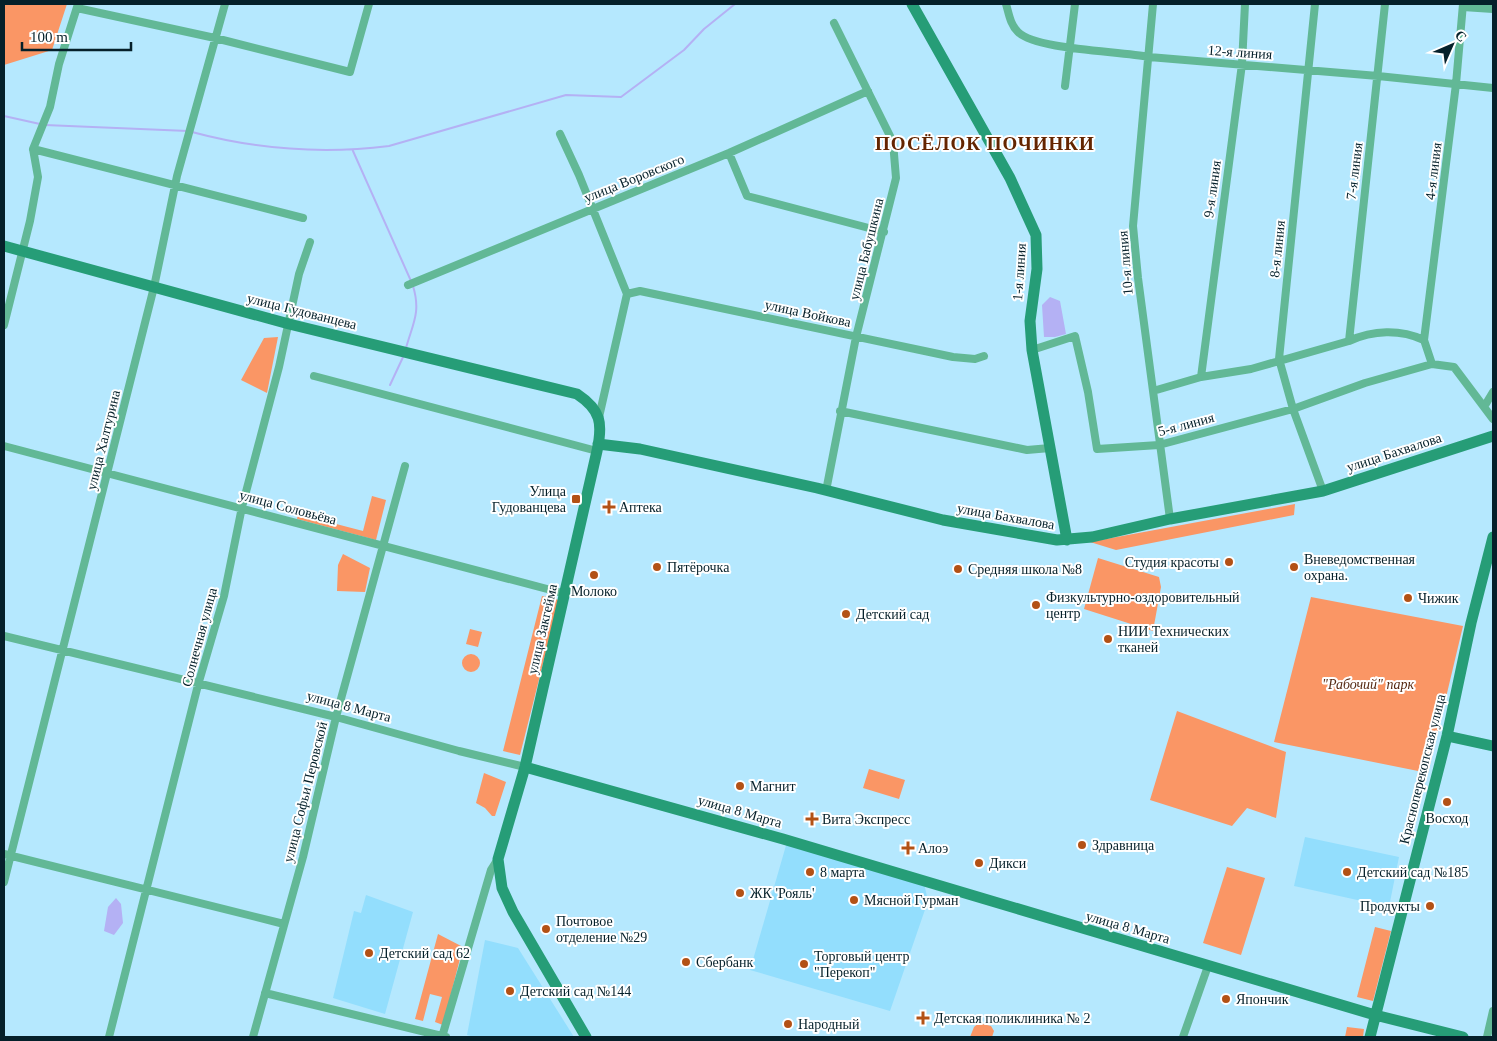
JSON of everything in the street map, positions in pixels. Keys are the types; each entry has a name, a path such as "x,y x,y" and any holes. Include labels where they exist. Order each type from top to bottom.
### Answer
{"street":[{"name":"улица Халтурина","path":"4,882 7,855 108,472 154,287 176,185 224,4"},
{"path":"4,324 23,251 38,177 33,149 50,107 59,64 77,6 350,72 369,4"},
{"name":"1-я линия","path":"912,4 1010,178 1036,235 1037,269 1030,321 1032,350 1067,540"},
{"name":"12-я линия","path":"1006,4 1010,21 1018,32 1028,38 1071,47 1149,57 1378,76 1493,88"},
{"path":"1065,86 1075,4"},
{"name":"10-я линия","path":"1153,4 1134,226 1159,445 1170,519"},
{"name":"9-я линия","path":"1201,377 1242,64 1245,4"},
{"name":"8-я линия","path":"1315,4 1279,359 1293,409 1323,490"},
{"name":"7-я линия","path":"1349,341 1385,4"},
{"path":"1463,5 1493,9"},
{"name":"4-я линия","path":"1424,340 1456,84 1463,5"},
{"name":"улица Бабушкина","path":"826,491 840,411 856,337 884,232 896,178 893,142 834,23"},
{"name":"улица Воровского","path":"408,285 728,153 868,91"},
{"path":"560,134 593,208 627,294 599,417"},
{"path":"33,149 303,218"},
{"path":"728,153 747,196 884,232"},
{"name":"Солнечная улица","path":"108,1037 198,685 224,596 242,507 289,324 299,274 310,242"},
{"name":"улица Гудованцева","path":"4,246 289,324 577,394 591,404 599,417"},
{"name":"улица Войкова","path":"627,294 640,291 953,357 975,359 984,356"},
{"path":"1153,391 1201,377 1251,369 1279,359 1349,341 1363,335 1403,332 1424,340 1432,364 1454,367 1493,419"},
{"name":"5-я линия","path":"1032,350 1075,336 1088,392 1097,449 1159,445 1293,409 1365,383 1432,364"},
{"path":"314,376 598,447"},
{"path":"1484,408 1493,392"},
{"path":"840,411 1027,450 1050,448"},
{"name":"улица Закгейма","path":"444,1037 491,870 498,860 525,767 598,447 599,417"},
{"name":"улица Бахвалова","path":"598,447 640,450 826,491 942,520 1048,539 1067,540 1092,537 1170,519 1323,490 1493,436"},
{"name":"улица Соловьёва","path":"4,446 242,507 566,594"},
{"name":"улица Софьи Перовской","path":"254,1037 264,994 303,857 336,717 405,466"},
{"name":"Красноперекопская улица","path":"1370,1037 1447,736 1471,623 1493,537"},
{"name":"улица 8 Марта","path":"4,636 198,685 336,717 458,751 525,767 774,836 1375,1015 1463,1037"},
{"path":"1447,736 1493,746"},
{"path":"7,855 284,924"},
{"name":"улица Закгейма","path":"498,860 502,888 513,912 586,1037"},
{"path":"1183,1037 1208,966"},
{"path":"264,994 444,1037"},
{"path":"1488,1037 1493,1011"}],"shaded area":[{"path":"1050,297 1060,301 1066,334 1044,337 1042,305"},
{"name":"Детский сад №185","path":"1305,837 1399,857 1389,907 1294,886"},
{"path":"787,842 924,883 928,901 890,1011 750,970"},
{"path":"366,895 413,912 385,1014 333,998 354,911 361,913"},
{"path":"116,898 121,904 123,923 114,935 104,931 108,907"},
{"name":"Детский сад №144","path":"485,940 518,948 574,1037 474,1037 467,1035"}],"green space":[{"path":"4,4 67,4 52,50 4,65"},
{"path":"278,337 267,393 241,380 264,338"},
{"path":"372,496 386,500 376,540 297,519 298,514 363,531"},
{"path":"1295,504 1294,515 1116,550 1090,542"},
{"path":"343,554 370,568 365,592 337,591 338,565"},
{"path":"1098,558 1159,577 1161,587 1153,631 1084,609"},
{"path":"542,596 559,600 520,755 503,751"},
{"name":"\"Рабочий\" парк","path":"1311,597 1463,626 1428,773 1274,742"},
{"path":"470,629 482,632 478,647 466,644"},
{"path":"471,654 477,657 480,663 477,669 471,672 465,669 462,663 465,657"},
{"path":"1177,711 1286,752 1276,818 1247,808 1232,826 1150,800"},
{"path":"869,769 905,780 899,799 863,788"},
{"path":"484,773 506,782 495,816 492,816 485,808 476,803"},
{"path":"1227,867 1265,878 1241,955 1203,943"},
{"path":"1375,927 1391,931 1373,1001 1357,997"},
{"path":"438,934 463,947 443,1025 435,1022 442,997 430,994 423,1021 415,1019"},
{"path":"979,1023 991,1026 994,1031 992,1037 970,1037 974,1027"},
{"path":"1347,1027 1364,1029 1363,1037 1345,1037"}],"waterway":[{"path":"192,132 265,146 340,150 389,146 566,95 621,97 684,50 704,29 735,4"},
{"path":"4,116 40,124"},
{"path":"45,125 188,131"},
{"path":"353,151 411,281"},
{"path":"406,348 416,310 413,286"},
{"path":"390,385 404,355"}],"place":[{"name":"Улица Гудованцева","path":"576,499"},
{"name":"Аптека","path":"609,507"},
{"name":"Студия красоты","path":"1229,562"},
{"name":"Пятёрочка","path":"657,567"},
{"name":"Вневедомственная охрана.","path":"1294,567"},
{"name":"Средняя школа №8","path":"958,569"},
{"name":"Молоко","path":"594,575"},
{"name":"Чижик","path":"1408,598"},
{"name":"Физкультурно-оздоровительный центр","path":"1036,605"},
{"name":"Детский сад","path":"846,614"},
{"name":"НИИ Технических тканей","path":"1108,639"},
{"name":"Магнит","path":"740,786"},
{"name":"Восход","path":"1447,802"},
{"name":"Вита Экспресс","path":"812,819"},
{"name":"Здравница","path":"1082,845"},
{"name":"Алоэ","path":"908,848"},
{"name":"Дикси","path":"979,863"},
{"name":"8 марта","path":"810,872"},
{"name":"Детский сад №185","path":"1347,872"},
{"name":"ЖК 'Рояль'","path":"740,893"},
{"name":"Мясной Гурман","path":"854,900"},
{"name":"Продукты","path":"1430,906"},
{"name":"Почтовое отделение №29","path":"546,929"},
{"name":"Детский сад 62","path":"369,953"},
{"name":"Сбербанк","path":"686,962"},
{"name":"Торговый центр \"Перекоп\"","path":"804,964"},
{"name":"Детский сад №144","path":"510,991"},
{"name":"Япончик","path":"1226,999"},
{"name":"Детская поликлиника № 2","path":"923,1018"},
{"name":"Народный","path":"788,1024"}],"district":[{"name":"ПОСЁЛОК ПОЧИНКИ","path":"985,143"}]}
